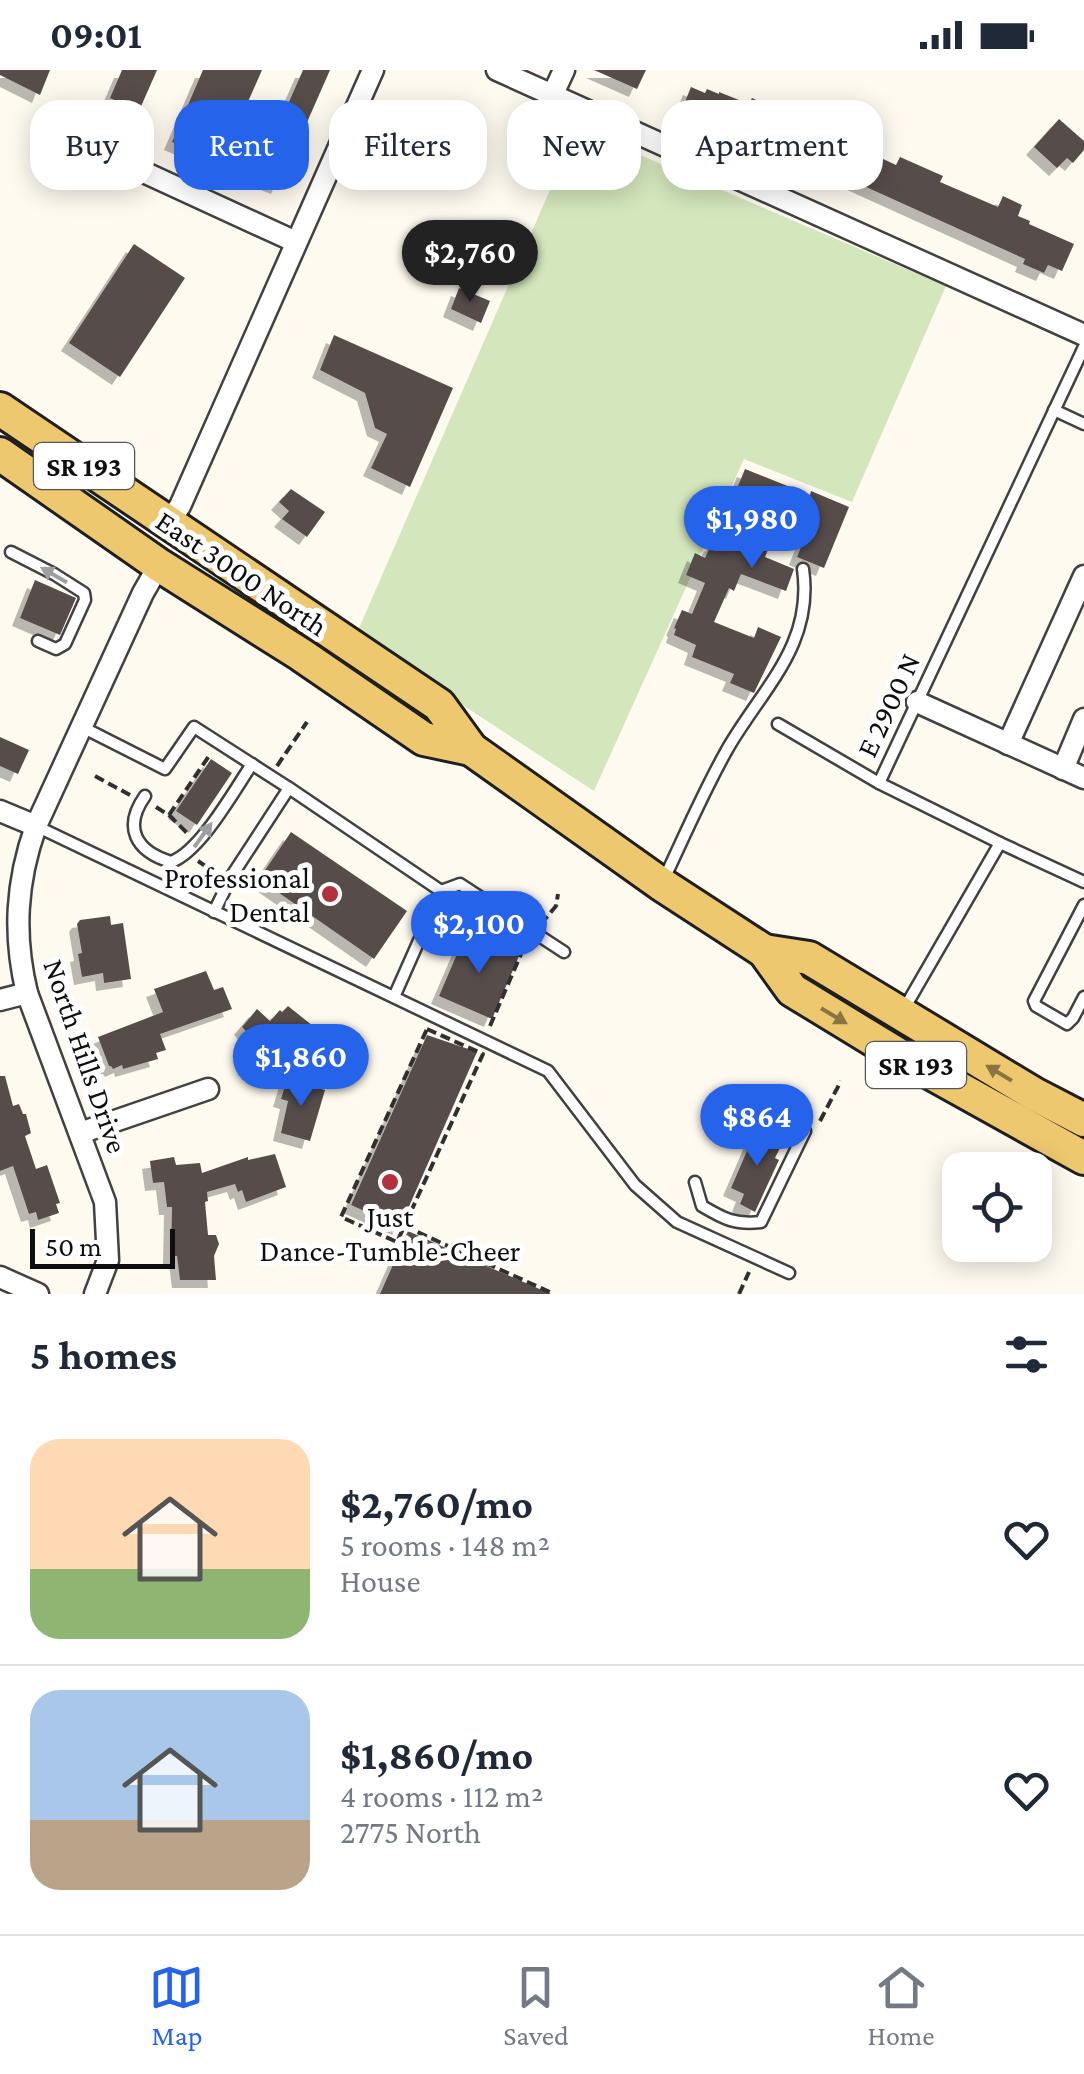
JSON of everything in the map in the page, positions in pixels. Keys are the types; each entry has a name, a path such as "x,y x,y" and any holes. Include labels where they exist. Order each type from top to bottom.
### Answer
{"main road":[{"name":"East 3000 North","path":"0,409 439,706 463,738 662,884 764,951 792,990 897,1054 1084,1158"},
{"path":"0,436 135,523 150,527 168,523"},
{"name":"East 3000 North","path":"0,454 159,565 424,739 463,738"},
{"name":"East 3000 North","path":"764,951 809,958 1084,1120"}],"street":[{"path":"168,523 180,506 374,70"},
{"path":"497,70 1084,335"},
{"path":"552,96 564,70"},
{"path":"154,177 296,242"},
{"name":"North Hills Drive","path":"96,1294 108,1260 105,1202 27,993 20,964 17,908 26,853 36,826 159,565"},
{"path":"1008,744 1084,576"},
{"path":"917,702 1084,778"},
{"path":"1063,769 1084,719"},
{"path":"0,811 36,826"},
{"path":"0,1000 27,993"},
{"path":"80,1133 208,1089"},
{"path":"0,1277 38,1294"}],"lane":[{"name":"E 2900 N","path":"1084,347 880,783 1084,882"},
{"path":"1054,410 1084,424"},
{"path":"11,552 84,593 85,600 65,644 56,648 38,641"},
{"path":"662,884 730,744 782,670 798,632 805,591 803,569"},
{"path":"778,724 880,783"},
{"path":"81,727 165,769 194,727 441,891"},
{"path":"144,799 134,815 133,830 139,842 170,862 183,858 252,764"},
{"path":"214,912 231,877 289,788"},
{"path":"36,826 548,1071 636,1184 678,1222 790,1273"},
{"path":"900,1014 1000,843"},
{"path":"394,997 441,891 460,884 564,952"},
{"path":"1084,905 1080,925 1034,1001 1067,1024 1084,997"},
{"path":"694,1182 702,1206 742,1225 762,1222 806,1131"}],"path":[{"path":"277,766 308,722"},
{"path":"168,815 211,753 221,760"},
{"path":"95,776 144,799 187,833"},
{"path":"198,861 214,872"},
{"path":"541,924 556,906 558,894"},
{"path":"490,1026 524,947"},
{"path":"427,1029 483,1054 404,1226 397,1242 341,1217 427,1029"},
{"path":"820,1121 841,1081"},
{"path":"404,1226 554,1294"},
{"path":"739,1294 750,1272"}],"green space":[{"path":"641,155 661,164 661,190 722,190 946,286 852,502 744,459 594,791 356,635 550,190 641,190"}],"building":[{"path":"0,70 50,70 40,95 0,75"},
{"path":"122,70 157,70 144,100 110,98"},
{"path":"203,70 262,70 249,100 190,100"},
{"path":"303,70 330,70 309,118 309,100 290,100"},
{"path":"594,70 646,70 637,89"},
{"path":"691,87 739,100 686,100"},
{"path":"1059,119 1084,141 1084,150 1073,163 1067,158 1057,168 1034,147"},
{"path":"900,157 943,176 940,182 998,207 1003,196 1022,205 1018,216 1030,221 1029,224 1074,244 1062,271 1048,265 1044,273 1023,264 1025,259 873,190 883,190 883,159 896,165"},
{"path":"134,244 185,278 120,377 69,343"},
{"path":"459,288 490,301 481,323 451,309"},
{"path":"334,335 453,388 410,487 371,468 387,434 375,428 365,393 320,370"},
{"path":"745,469 849,507 824,568 797,557 812,520 785,508 765,557 794,569 786,591 741,574 734,591 729,588 714,622 754,638 758,627 781,637 754,693 730,683 734,674 692,657 696,645 674,635 682,610 692,614 705,583 686,575 695,553 705,558 714,544"},
{"path":"291,489 325,512 307,537 282,519 289,511 279,502"},
{"path":"35,580 76,598 60,635 20,618"},
{"path":"0,737 29,750 18,774 0,766"},
{"path":"211,759 232,773 197,825 176,811"},
{"path":"291,832 407,911 374,959 259,879"},
{"path":"110,916 111,925 123,923 131,979 104,983 103,973 82,977 77,924 80,920"},
{"path":"466,933 519,956 492,1019 439,996"},
{"path":"206,971 214,990 223,987 232,1009 160,1034 166,1050 156,1053 158,1059 123,1069 122,1065 113,1069 109,1066 98,1037 163,1012 154,989"},
{"path":"288,1006 318,1030 288,1060 269,1043 263,1049 242,1027 257,1009 270,1021"},
{"path":"427,1035 477,1052 400,1227 351,1205"},
{"path":"0,1076 5,1076 13,1106 19,1104 26,1114 31,1133 25,1136 36,1169 47,1165 60,1203 56,1204 59,1213 38,1220 36,1212 29,1214 13,1166 0,1171"},
{"path":"287,1079 325,1090 310,1141 281,1133 288,1101 281,1099"},
{"path":"756,1130 783,1142 755,1212 740,1204 744,1194 731,1188"},
{"path":"275,1154 286,1187 246,1202 235,1184 207,1192 208,1235 216,1235 219,1244 214,1256 216,1280 180,1280 177,1256 171,1256 172,1207 167,1207 164,1182 153,1183 150,1161 174,1157 176,1165 200,1163 202,1173 248,1157"},
{"path":"408,1231 475,1261 551,1294 380,1294"}],"place":[{"name":"Professional Dental","path":"330,894"},
{"name":"Just Dance-Tumble-Cheer","path":"390,1182"}]}
